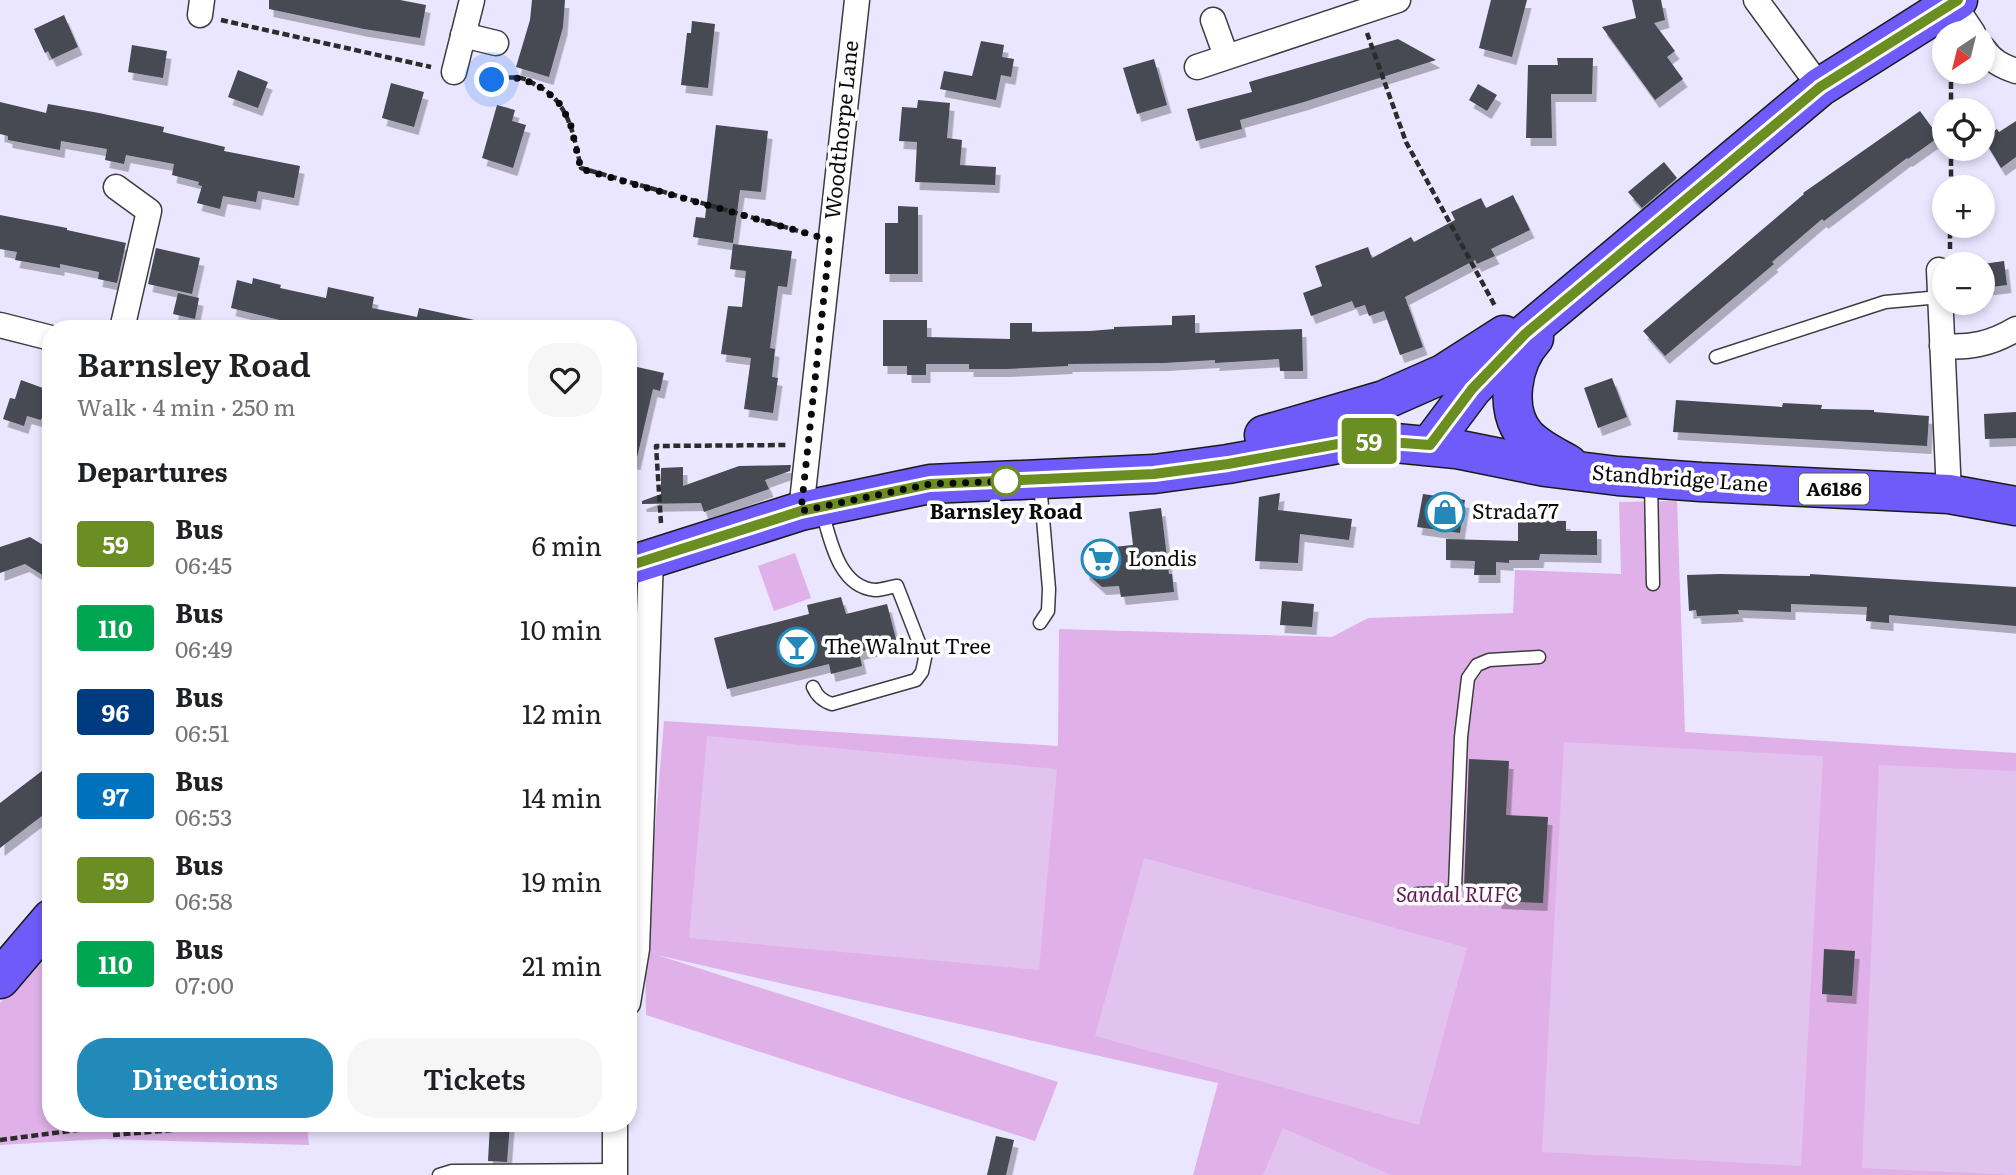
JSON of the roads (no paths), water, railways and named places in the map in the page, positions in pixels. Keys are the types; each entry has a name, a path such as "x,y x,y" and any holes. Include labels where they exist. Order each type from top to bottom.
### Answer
{"main road":[{"path":"647,559 811,509 930,484 1154,474 1338,444 1375,441 1430,445 1472,389 1525,334 1820,87 1953,9"},
{"path":"1154,474 1255,438 1384,400 1443,374 1578,290"},
{"path":"1578,290 1523,349 1512,385 1515,412 1525,435 1548,453 1582,472"},
{"name":"Standbridge Lane","path":"1430,445 1582,472 1651,479 1948,495 2016,506"},
{"path":"0,979 42,930"}],"street":[{"path":"454,72 472,0"},
{"name":"Woodthorpe Lane","path":"811,509 808,445 857,0"},
{"path":"1197,67 1398,0"},
{"path":"1756,0 1820,87"},
{"path":"1213,20 1226,56"},
{"path":"463,36 496,43"},
{"path":"1995,61 2016,71"},
{"path":"116,187 158,206 125,320"},
{"path":"1941,315 1948,495"},
{"path":"0,325 42,336"},
{"path":"1942,346 1964,347 1992,343 2016,329"},
{"path":"637,949 647,559"},
{"path":"615,1132 615,1172"}],"lane":[{"path":"1716,357 1885,302 1932,298"},
{"path":"1651,479 1653,584"},
{"path":"1040,480 1049,589 1048,611 1040,623"},
{"path":"811,509 836,558 850,578 875,590 897,586 925,658 922,672 916,680 832,704 817,695 813,687"},
{"path":"1418,894 1451,893 1455,888 1461,737 1468,678 1477,665 1489,660 1539,657"},
{"path":"439,1175 452,1171 615,1172"}],"place":[{"name":"Barnsley Road","path":"1006,481"},
{"name":"Strada77","path":"1445,512"},
{"name":"Londis","path":"1101,559"},
{"name":"The Walnut Tree","path":"797,647"}],"park label":[{"name":"Sandal RUFC","path":"1457,895"}]}
